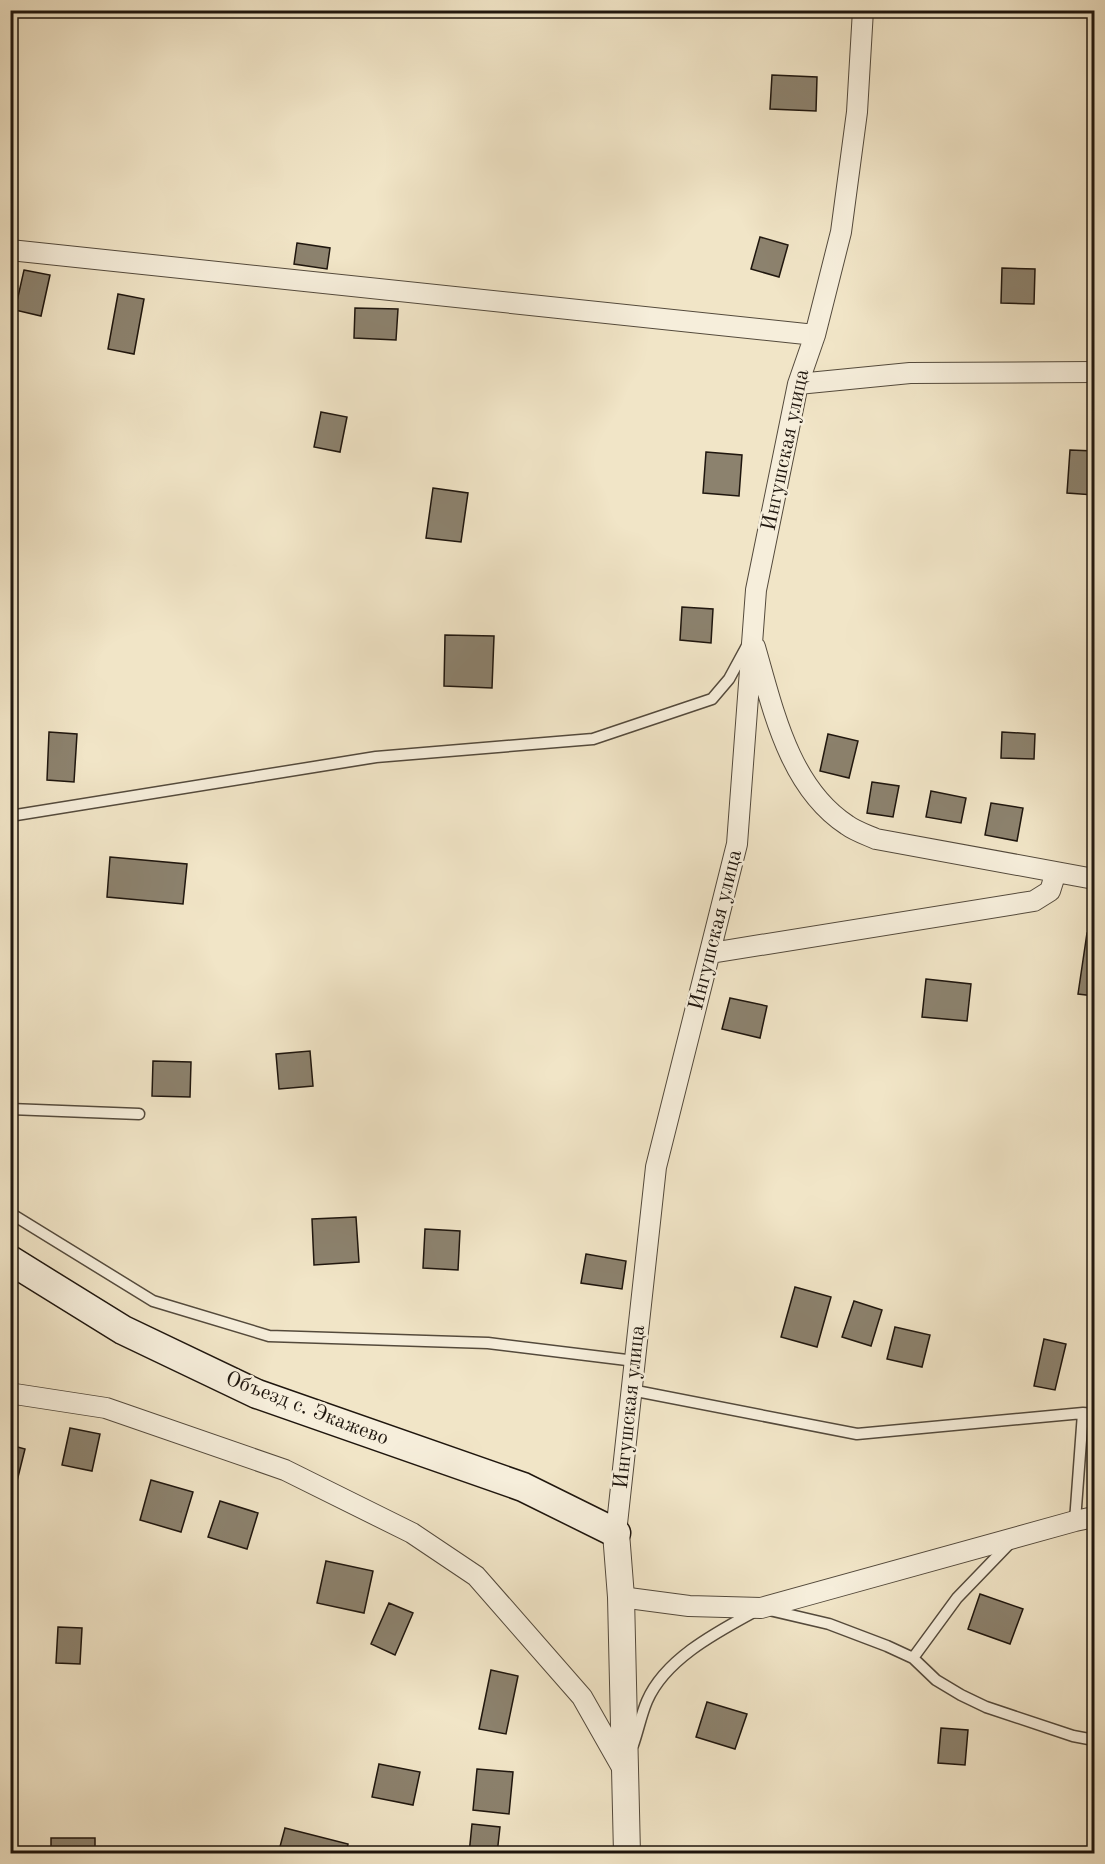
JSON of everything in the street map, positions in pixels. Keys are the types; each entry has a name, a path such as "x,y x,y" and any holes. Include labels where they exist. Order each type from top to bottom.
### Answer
{"main road":[{"name":"Объезд с. Экажево","path":"10,1260 123,1330 257,1394 523,1487 616,1533"}],"street":[{"name":"Ингушская улица","path":"627,1854 621,1597 616,1533 656,1167 737,844 756,590 798,384 815,335 841,232 857,112 863,10"},
{"path":"10,249 815,335"},
{"path":"798,384 910,373 1095,372"},
{"path":"752,636 777,723 794,761 810,789 827,810 848,826 876,839 1095,879"},
{"path":"711,953 1034,901 1050,891 1056,872"},
{"path":"10,1396 15,1394 106,1408 285,1470 412,1533 476,1576 582,1696 624,1771"},
{"path":"621,1597 689,1606 761,1608 1085,1519"}],"lane":[{"path":"10,816 376,757 593,739 712,699 729,679 752,636"},
{"path":"10,1109 139,1114"},
{"path":"10,1213 153,1300 269,1335 488,1343 635,1361"},
{"path":"631,1390 857,1434 1083,1413 1095,1414"},
{"path":"1083,1413 1085,1519"},
{"path":"913,1658 957,1598 1016,1537"},
{"path":"624,1771 648,1699 665,1675 683,1657 712,1635 761,1608 829,1624 887,1646 913,1658 936,1680 986,1707 1073,1736 1095,1740"}],"building":[{"path":"772,75 817,77 816,111 770,109"},
{"path":"760,237 788,245 779,277 751,269"},
{"path":"297,243 330,248 327,269 294,264"},
{"path":"1002,268 1035,269 1034,304 1001,303"},
{"path":"24,270 50,275 41,316 15,310"},
{"path":"118,294 144,299 134,354 108,349"},
{"path":"355,308 398,309 396,340 354,338"},
{"path":"321,412 347,417 340,452 314,447"},
{"path":"1070,450 1094,451 1094,495 1067,493"},
{"path":"706,452 742,455 739,496 703,493"},
{"path":"433,488 468,493 461,542 426,538"},
{"path":"682,607 713,609 711,643 680,640"},
{"path":"445,635 494,636 492,688 444,686"},
{"path":"49,732 77,734 74,782 47,780"},
{"path":"1002,732 1035,734 1034,759 1001,758"},
{"path":"828,734 858,741 849,778 820,771"},
{"path":"872,782 899,786 893,817 867,813"},
{"path":"931,791 966,798 961,823 926,817"},
{"path":"991,803 1023,808 1017,841 985,835"},
{"path":"110,857 187,864 183,904 107,897"},
{"path":"1087,933 1094,934 1094,996 1078,994"},
{"path":"926,979 971,984 967,1021 922,1017"},
{"path":"730,998 767,1006 760,1038 722,1029"},
{"path":"310,1051 313,1086 279,1089 276,1054"},
{"path":"153,1061 191,1062 190,1097 152,1096"},
{"path":"356,1217 359,1262 314,1265 312,1219"},
{"path":"425,1229 460,1231 458,1270 423,1268"},
{"path":"586,1254 626,1261 622,1289 581,1283"},
{"path":"795,1287 831,1297 817,1347 781,1337"},
{"path":"854,1301 882,1310 871,1346 842,1337"},
{"path":"895,1327 930,1335 922,1367 887,1359"},
{"path":"1044,1339 1066,1344 1055,1390 1034,1386"},
{"path":"70,1428 100,1434 92,1471 62,1465"},
{"path":"10,1445 25,1449 15,1489 10,1488"},
{"path":"151,1480 193,1492 181,1532 140,1520"},
{"path":"220,1501 258,1513 247,1549 208,1537"},
{"path":"326,1561 373,1571 364,1613 317,1603"},
{"path":"980,1594 1023,1609 1010,1644 968,1629"},
{"path":"389,1603 413,1613 395,1655 371,1644"},
{"path":"58,1627 82,1628 80,1664 56,1663"},
{"path":"491,1670 518,1676 506,1734 479,1729"},
{"path":"707,1702 747,1714 735,1749 696,1737"},
{"path":"941,1728 968,1730 965,1765 938,1763"},
{"path":"379,1764 420,1772 413,1805 372,1797"},
{"path":"477,1769 513,1772 509,1814 473,1810"},
{"path":"472,1824 500,1827 497,1854 469,1854"},
{"path":"285,1828 348,1844 346,1854 278,1854"},
{"path":"51,1838 95,1838 95,1854 51,1854"}]}
